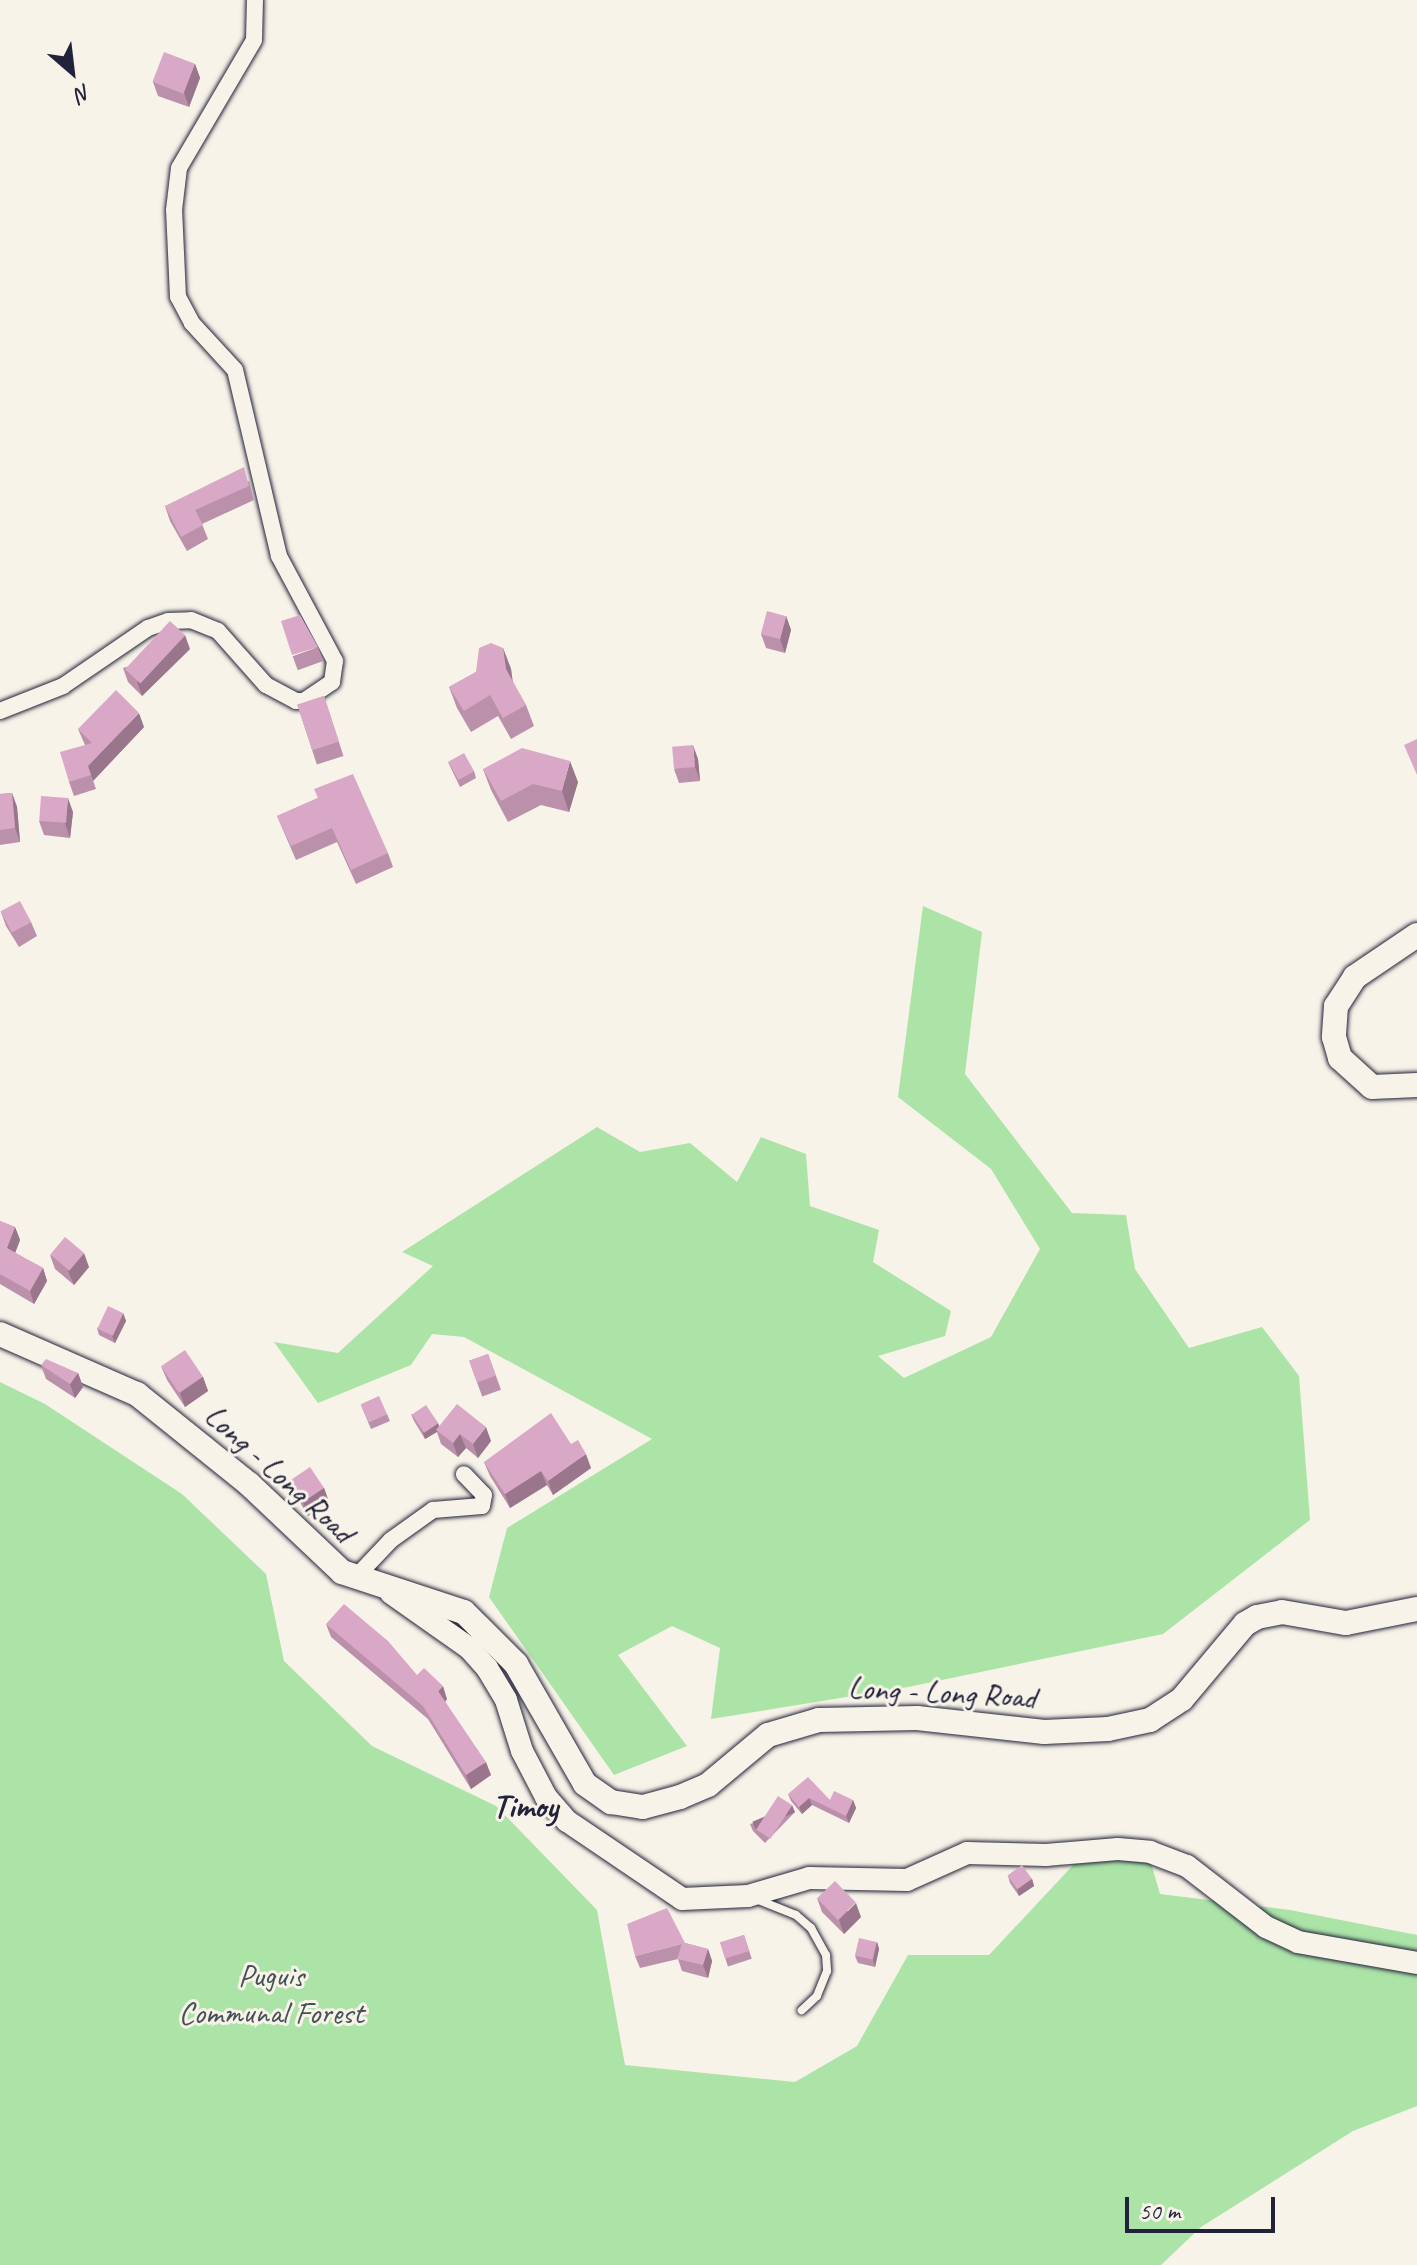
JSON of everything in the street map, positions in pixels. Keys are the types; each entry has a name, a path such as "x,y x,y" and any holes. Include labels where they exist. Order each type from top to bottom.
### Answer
{"main road":[{"path":"1417,935 1355,977 1336,1006 1334,1037 1340,1058 1372,1087 1417,1085"},
{"name":"Long - Long Road","path":"0,1334 137,1394 249,1484 314,1550 355,1578 464,1612 492,1635 516,1664 585,1784 611,1802 643,1807 708,1785 768,1735 789,1726 857,1716 1044,1732 1108,1729 1170,1710 1245,1624 1257,1617 1282,1612 1346,1623 1417,1609"}],"street":[{"path":"0,711 63,686 148,628 168,621 191,620 218,631 266,685 296,701 304,701 332,682 335,661 279,556 235,370 192,323 178,297 174,225 179,168 254,40 255,0"},
{"path":"355,1578 391,1540 433,1510 482,1506 484,1495 464,1474"},
{"path":"384,1589 469,1648 487,1668 506,1700 522,1751 546,1797 567,1821 682,1899 748,1896 809,1878 907,1880 967,1853 1046,1855 1118,1849 1150,1852 1187,1866 1266,1927 1298,1942 1417,1963"}],"lane":[{"path":"748,1896 796,1915 811,1928 826,1955 827,1971 817,1996 802,2010"}],"green space":[{"path":"923,906 982,932 965,1074 1072,1213 1126,1215 1135,1269 1189,1348 1262,1327 1299,1376 1310,1520 1163,1634 908,1687 711,1719 720,1648 672,1626 618,1655 687,1746 614,1775 489,1597 507,1528 652,1439 464,1337 432,1334 411,1365 318,1403 274,1342 338,1353 433,1266 402,1252 597,1127 640,1152 690,1143 737,1182 761,1137 806,1154 810,1206 879,1230 873,1262 951,1311 945,1336 878,1356 904,1378 991,1337 1040,1249 991,1169 898,1097"},
{"name":"Puguis Communal Forest","path":"0,1382 45,1404 182,1494 266,1574 284,1661 372,1746 496,1806 597,1910 625,2065 795,2082 857,2046 908,1955 989,1955 1076,1862 1149,1856 1160,1894 1290,1910 1417,1935 1417,2106 1353,2131 1201,2227 1161,2265 0,2265"}],"building":[{"path":"164,52 195,64 183,94 153,82"},
{"path":"244,467 249,486 195,510 203,525 181,537 165,506"},
{"path":"767,611 786,616 780,639 761,634"},
{"path":"300,615 318,647 292,655 281,621"},
{"path":"170,621 185,635 140,684 125,669"},
{"path":"491,643 503,648 506,669 526,705 503,718 490,695 464,711 449,687 476,672 479,648"},
{"path":"116,690 139,713 88,766 91,775 69,782 60,752 92,743 78,729"},
{"path":"324,696 339,742 312,750 297,705"},
{"path":"1417,739 1417,775 1404,745"},
{"path":"693,745 695,767 674,769 672,747"},
{"path":"522,748 570,761 562,791 533,784 501,801 483,769"},
{"path":"464,753 474,771 458,780 448,762"},
{"path":"353,774 388,853 351,870 332,828 291,846 277,816 318,798 314,789"},
{"path":"12,793 15,828 0,830 0,794"},
{"path":"41,796 68,798 66,823 39,821"},
{"path":"20,901 31,922 12,933 1,911"},
{"path":"0,1221 15,1227 7,1248 43,1268 30,1291 0,1274"},
{"path":"65,1237 84,1253 69,1271 50,1255"},
{"path":"108,1306 123,1313 113,1336 97,1329"},
{"path":"185,1350 203,1377 179,1393 161,1366"},
{"path":"488,1354 496,1376 477,1382 469,1361"},
{"path":"46,1359 78,1373 70,1384 41,1365"},
{"path":"379,1396 387,1414 369,1422 361,1404"},
{"path":"457,1404 486,1427 473,1444 460,1434 453,1443 436,1430"},
{"path":"426,1405 438,1423 424,1433 412,1415"},
{"path":"551,1413 571,1444 578,1440 586,1454 548,1481 541,1471 505,1494 484,1462"},
{"path":"310,1467 324,1488 304,1501 290,1480"},
{"path":"344,1604 388,1641 417,1675 424,1668 443,1686 438,1691 486,1762 466,1775 423,1706 326,1624"},
{"path":"808,1777 830,1800 834,1791 853,1800 846,1816 809,1798 799,1807 788,1794"},
{"path":"778,1796 792,1805 770,1839 756,1830"},
{"path":"1022,1865 1032,1879 1017,1889 1007,1876"},
{"path":"835,1881 856,1903 838,1920 817,1898"},
{"path":"667,1908 685,1943 708,1949 703,1965 677,1959 682,1944 635,1956 627,1924"},
{"path":"744,1935 749,1951 725,1959 720,1942"},
{"path":"859,1938 877,1942 872,1960 855,1956"}],"district":[{"name":"Timoy","path":"525,1806"}]}
